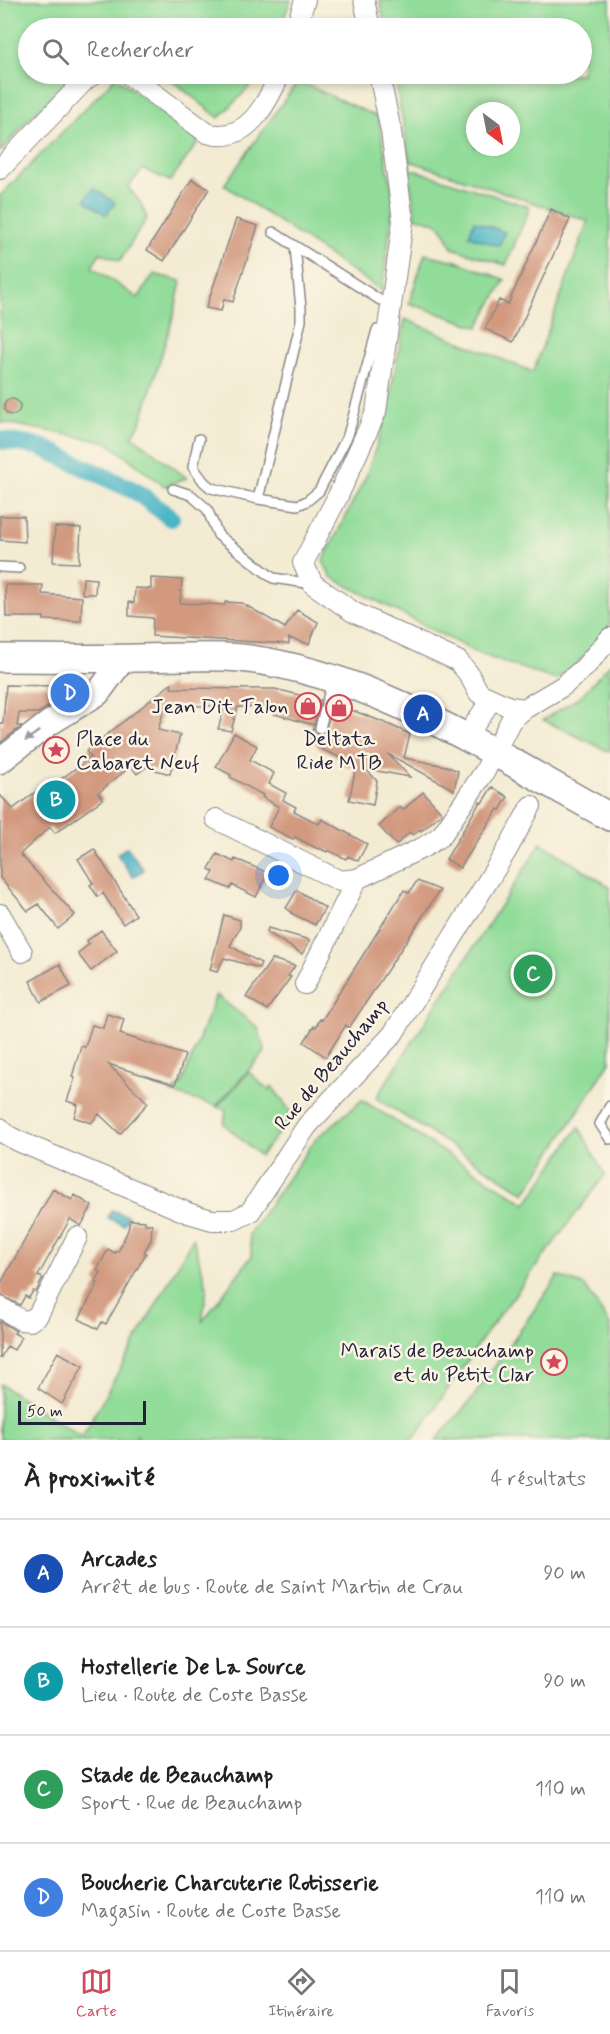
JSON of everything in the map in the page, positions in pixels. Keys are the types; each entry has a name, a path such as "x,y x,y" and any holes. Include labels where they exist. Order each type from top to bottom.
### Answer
{"main road":[{"path":"0,658 241,658 296,668 405,706 466,737 498,745 610,817"}],"street":[{"path":"299,18 305,0"},
{"path":"364,0 368,18"},
{"path":"0,169 81,84"},
{"path":"141,84 207,133 222,135 238,131 253,121 275,84"},
{"path":"381,84 391,131 403,221 385,304 376,412 338,496 303,563 313,584 353,612 458,661 479,693 510,706 524,709"},
{"path":"216,819 340,881 357,879 424,847 441,836 485,771 511,720 524,709 563,686 584,668 610,638"},
{"path":"0,761 48,724 98,693 123,658"},
{"path":"466,737 492,699"},
{"name":"Rue de Beauchamp","path":"0,1128 5,1134 18,1141 188,1213 212,1220 234,1220 250,1212 307,1126 393,1034 507,850 531,806"},
{"path":"305,984 357,879"},
{"path":"0,914 22,952"},
{"path":"0,1307 21,1320 30,1321 38,1315 77,1238"}],"lane":[{"path":"273,232 385,304"},
{"path":"258,499 301,321 294,247"},
{"path":"199,439 193,467 211,488 298,505 307,501 319,491 353,422 378,330"},
{"path":"173,489 191,495 207,509 218,536 273,578 313,584"},
{"path":"0,567 19,568"},
{"path":"320,728 332,680"},
{"path":"610,1106 600,1124 610,1139"}],"green space":[{"path":"0,0 291,0 284,18 18,18 18,84 66,84 30,118 0,152"},
{"path":"380,0 610,0 610,624 582,660 556,680 477,653 331,577 323,561 366,476 385,421 405,319 533,372 588,221 410,161 396,84 592,84 592,18 383,18"},
{"path":"109,84 125,84 199,141 170,181 143,169 128,187 140,202 147,218 120,261 100,253 92,267 138,298 154,274 181,281 174,314 141,422 132,436 187,478 164,486 107,442 0,422 0,196"},
{"path":"176,84 252,84 219,118"},
{"path":"296,84 305,84 378,117 394,201 382,291 224,185"},
{"path":"408,168 530,207 506,265 452,248 440,226 416,218"},
{"path":"425,254 456,261 505,280 478,327 409,303"},
{"path":"610,664 610,752 543,720 580,697"},
{"path":"541,843 610,887 610,1062 525,1193 376,1098"},
{"path":"216,995 258,1028 265,1052 216,1106 171,1093 181,1085"},
{"path":"249,1072 269,1091 272,1086 293,1115 260,1156 224,1124 226,1110 217,1107"},
{"path":"362,1100 526,1204 579,1127 605,1175 489,1329 413,1440 141,1440 137,1435 134,1440 0,1440 0,1384 82,1437 193,1238 207,1287 202,1322 251,1257 249,1234 315,1140"},
{"name":"Marais de Beauchamp et du Petit Clar","path":"558,1276 585,1286 610,1325 610,1440 436,1440 472,1399"}],"water":[{"path":"94,188 115,203 106,215 85,200"},
{"path":"474,221 505,232 499,246 469,236"},
{"path":"127,847 144,870 133,877 117,854"},
{"path":"111,1210 128,1216 124,1225 108,1218"}],"building":[{"path":"192,179 209,189 164,261 147,250"},
{"path":"551,209 570,219 513,342 485,329 499,300 508,304"},
{"path":"236,219 258,226 233,302 224,299 221,311 206,308"},
{"path":"12,399 20,407 12,415 4,407"},
{"path":"0,516 24,516 25,542 0,540"},
{"path":"55,527 81,528 79,563 53,562"},
{"path":"83,578 96,579 95,594 82,594"},
{"path":"151,578 182,580 180,603 225,605 225,602 242,603 285,628 297,610 318,622 309,644 289,638 289,644 152,636 153,618 129,616 129,602 134,603 135,588 151,589"},
{"path":"5,585 43,585 42,594 82,597 81,621 44,620 44,617 6,617"},
{"path":"172,683 171,688 275,689 320,700 314,725 274,714 274,708 238,707 231,731 218,729 225,706 165,706 158,730 180,735 170,774 145,767 137,774 131,766 98,793 103,799 55,833 50,827 20,854 75,915 58,929 39,904 28,911 0,878 0,795 13,809 47,783 50,787 91,757 86,751"},
{"path":"6,685 81,687 38,713 19,713 17,726 22,726 0,743 0,723 3,724"},
{"path":"333,703 410,734 404,758 446,766 458,771 454,790 388,754 410,777 366,769 377,781 373,805 349,800 356,767 343,765 345,760 317,747 318,744 308,740 313,727 318,734 325,732"},
{"path":"234,733 257,746 250,760 274,773 269,784 286,793 283,800 296,807 294,811 319,824 322,819 367,844 358,861 348,856 346,859 328,850 327,852 318,849 269,827 279,807 216,767"},
{"path":"492,787 508,797 460,868 446,859 480,802 482,803"},
{"path":"423,792 442,813 421,831 420,829 413,835 410,832 396,845 379,826 400,807 403,810"},
{"path":"94,849 136,915 123,924 103,893 98,897 90,885 93,883 78,859"},
{"path":"217,854 268,873 256,897 232,885 230,889 209,880 214,872 209,869"},
{"path":"417,881 440,890 349,1028 346,1025 326,1057 304,1042 314,1026 316,1027 320,1019 322,1020 404,890 409,893"},
{"path":"297,890 325,908 315,925 286,908"},
{"path":"224,915 240,920 240,927 230,946 261,963 259,968 224,958 217,972 210,970"},
{"path":"268,928 310,940 302,954 267,932"},
{"path":"101,930 117,951 91,971 78,954 89,944 87,941"},
{"path":"272,959 295,966 288,976 291,977 267,1010 246,997"},
{"path":"60,964 71,986 41,1002 30,981"},
{"path":"107,1014 124,1019 120,1034 185,1055 175,1085 108,1064 148,1103 120,1134 99,1114 91,1123 74,1117 78,1105 67,1101 75,1078 72,1077 81,1046 85,1047 92,1025 103,1028"},
{"path":"53,1189 72,1200 75,1195 92,1206 81,1226 70,1219 38,1276 43,1278 36,1292 33,1291 29,1298 25,1296 20,1305 0,1295 0,1285"},
{"path":"130,1220 152,1224 151,1240 106,1324 102,1322 98,1329 79,1319 98,1283 95,1282 101,1272 97,1270 108,1249 115,1253 119,1250"},
{"path":"0,1321 21,1337 14,1350 7,1346 0,1359"},
{"path":"58,1352 83,1366 62,1404 38,1388"}],"waterway":[{"path":"0,440 41,447 137,492 171,518"}],"place":[{"name":"Boucherie Charcuterie Rotisserie","path":"70,693"},
{"name":"Jean Dit Talon","path":"308,706"},
{"name":"Deltata Ride MTB","path":"339,708"},
{"name":"Arcades","path":"423,714"},
{"name":"Place du Cabaret Neuf","path":"56,750"},
{"name":"Hostellerie De La Source","path":"56,800"},
{"name":"Stade de Beauchamp","path":"533,974"},
{"name":"Marais de Beauchamp et du Petit Clar","path":"554,1362"}]}
